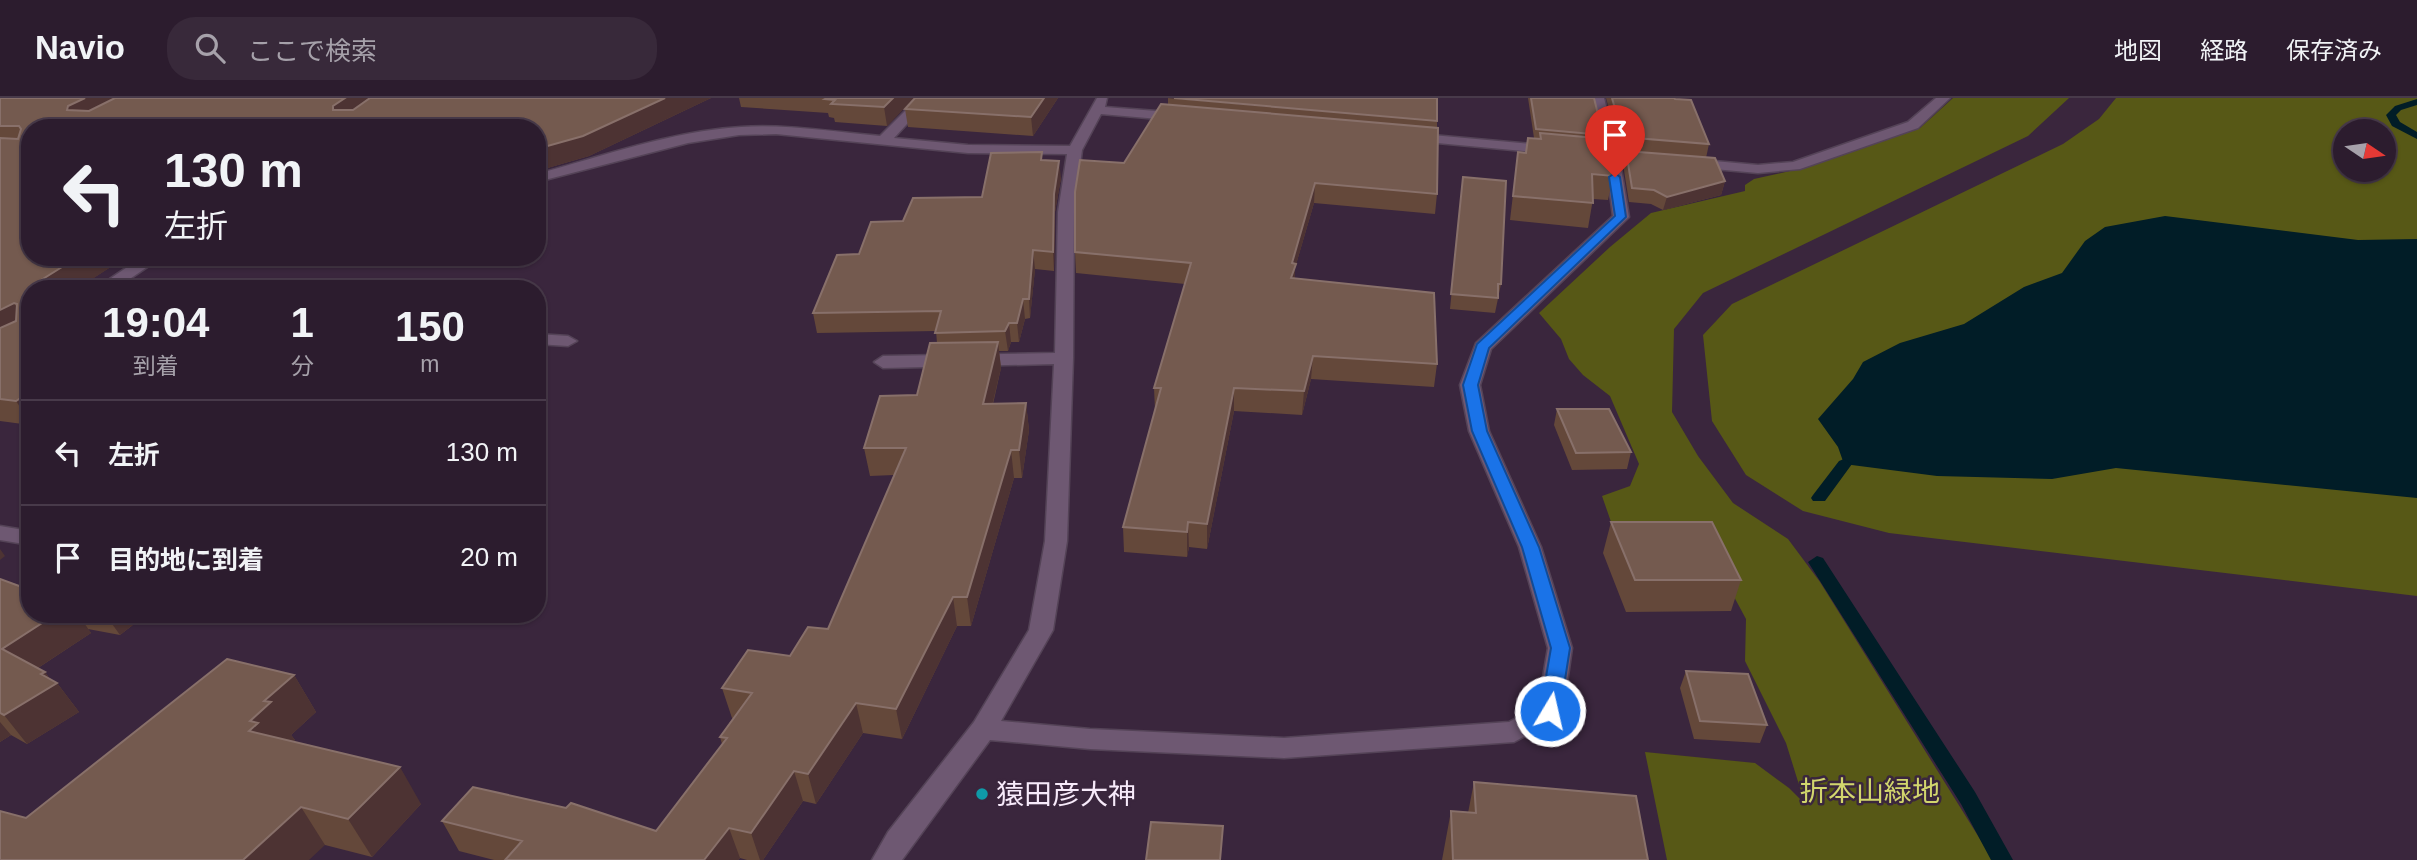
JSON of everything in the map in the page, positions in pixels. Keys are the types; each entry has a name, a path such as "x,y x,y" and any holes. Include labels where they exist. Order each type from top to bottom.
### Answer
{"street":[{"path":"883,141 925,98"},
{"path":"983,729 1090,739 1284,748 1514,732 1550,711 1560,648 1530,547 1479,431 1470,385 1482,347 1620,217 1612,156 1598,98"},
{"path":"1678,162 1758,169 1796,166 1913,125 1944,98"},
{"path":"887,860 898,840 983,729 1041,630 1056,541 1064,358 1066,212 1075,150 1100,104 1192,118"},
{"path":"546,176 687,139 739,131 776,130 968,149 1075,150"},
{"path":"1396,136 1572,152"},
{"path":"117,280 140,266"},
{"path":"546,340 568,341"},
{"path":"883,362 1064,358"},
{"path":"0,533 21,536"}],"green space":[{"name":"折本山緑地","path":"1953,98 2069,98 2028,136 1703,293 1674,329 1672,412 1698,456 1733,503 1788,539 1820,582 1993,860 1667,860 1645,752 1755,763 1789,788 1805,804 1786,743 1745,661 1746,619 1725,580 1617,539 1602,496 1630,486 1639,464 1610,396 1583,375 1569,359 1561,339 1539,313 1651,213 1745,191 1745,185 1754,179 1790,171 1920,128"},
{"path":"2116,98 2417,98 2417,596 1889,533 1803,511 1746,475 1712,421 1703,335 1732,304 2063,144 2099,119"}],"water":[{"path":"2165,216 2358,240 2417,239 2417,498 2116,468 2052,479 1937,476 1844,464 1838,447 1818,419 1853,379 1863,362 1900,343 1964,324 2024,287 2062,273 2085,241 2105,227"}],"building":[{"path":"0,98 85,98 68,106 67,110 89,111 115,98 345,98 333,106 333,110 353,110 370,98 665,98 583,136 546,146 546,119 21,119 21,129 19,126 0,126"},
{"path":"893,98 884,107 831,104 835,100 825,99"},
{"path":"915,98 1044,98 1031,117 905,109"},
{"path":"1174,98 1437,98 1437,121"},
{"path":"1531,98 1594,98 1603,135 1536,129"},
{"path":"1612,98 1691,100 1709,144 1623,137"},
{"path":"1161,104 1438,128 1437,194 1315,183 1292,263 1296,264 1291,278 1434,293 1437,364 1313,356 1304,391 1234,388 1207,524 1188,522 1187,532 1123,527 1161,388 1154,388 1191,263 1075,252 1075,192 1080,160 1124,163"},
{"path":"21,129 21,266 64,266 41,280 21,280 21,398 16,401 0,399 0,328 16,321 17,304 0,310 0,138 18,139"},
{"path":"1540,133 1607,139 1613,176 1592,174 1593,203 1513,196 1518,152 1526,153 1528,138 1541,139"},
{"path":"1626,151 1715,158 1725,181 1667,197 1654,190 1632,188"},
{"path":"1042,152 1041,160 1059,161 1054,194 1053,252 1033,250 1029,299 1023,299 1017,323 1009,323 1005,331 935,333 941,311 813,313 837,255 859,254 871,222 903,221 913,198 982,197 991,153"},
{"path":"1463,177 1506,181 1498,298 1451,294"},
{"path":"998,342 983,404 1026,403 1019,450 1011,450 967,597 953,597 896,709 856,703 808,774 794,771 751,833 729,828 704,860 505,860 522,841 442,821 473,787 566,808 571,803 656,831 727,738 720,737 752,693 722,688 748,650 790,656 808,627 828,629 906,448 864,448 880,396 917,395 930,343"},
{"path":"1557,409 1609,409 1631,452 1576,453"},
{"path":"1611,522 1712,522 1741,580 1635,580"},
{"path":"0,579 21,587 21,623 42,623 2,649 45,672 41,674 57,683 4,715 0,713"},
{"path":"227,659 294,675 264,701 271,702 250,721 258,723 249,731 400,767 348,819 301,807 243,860 0,860 0,811 26,818"},
{"path":"1686,671 1748,674 1767,725 1700,721"},
{"path":"1474,782 1636,796 1648,860 1453,860 1451,811 1476,813"},
{"path":"1151,822 1223,826 1220,860 1146,860"}],"waterway":[{"path":"2417,102 2398,108 2391,115 2396,124 2417,136"},
{"path":"1819,498 1844,464"},
{"path":"1817,562 1968,798 2002,860"}],"place":[{"name":"猿田彦大神","path":"982,794"}],"route":[{"path":"1550,711 1560,648 1530,547 1479,431 1470,385 1482,347 1595,244 1620,217 1615,177"}]}
